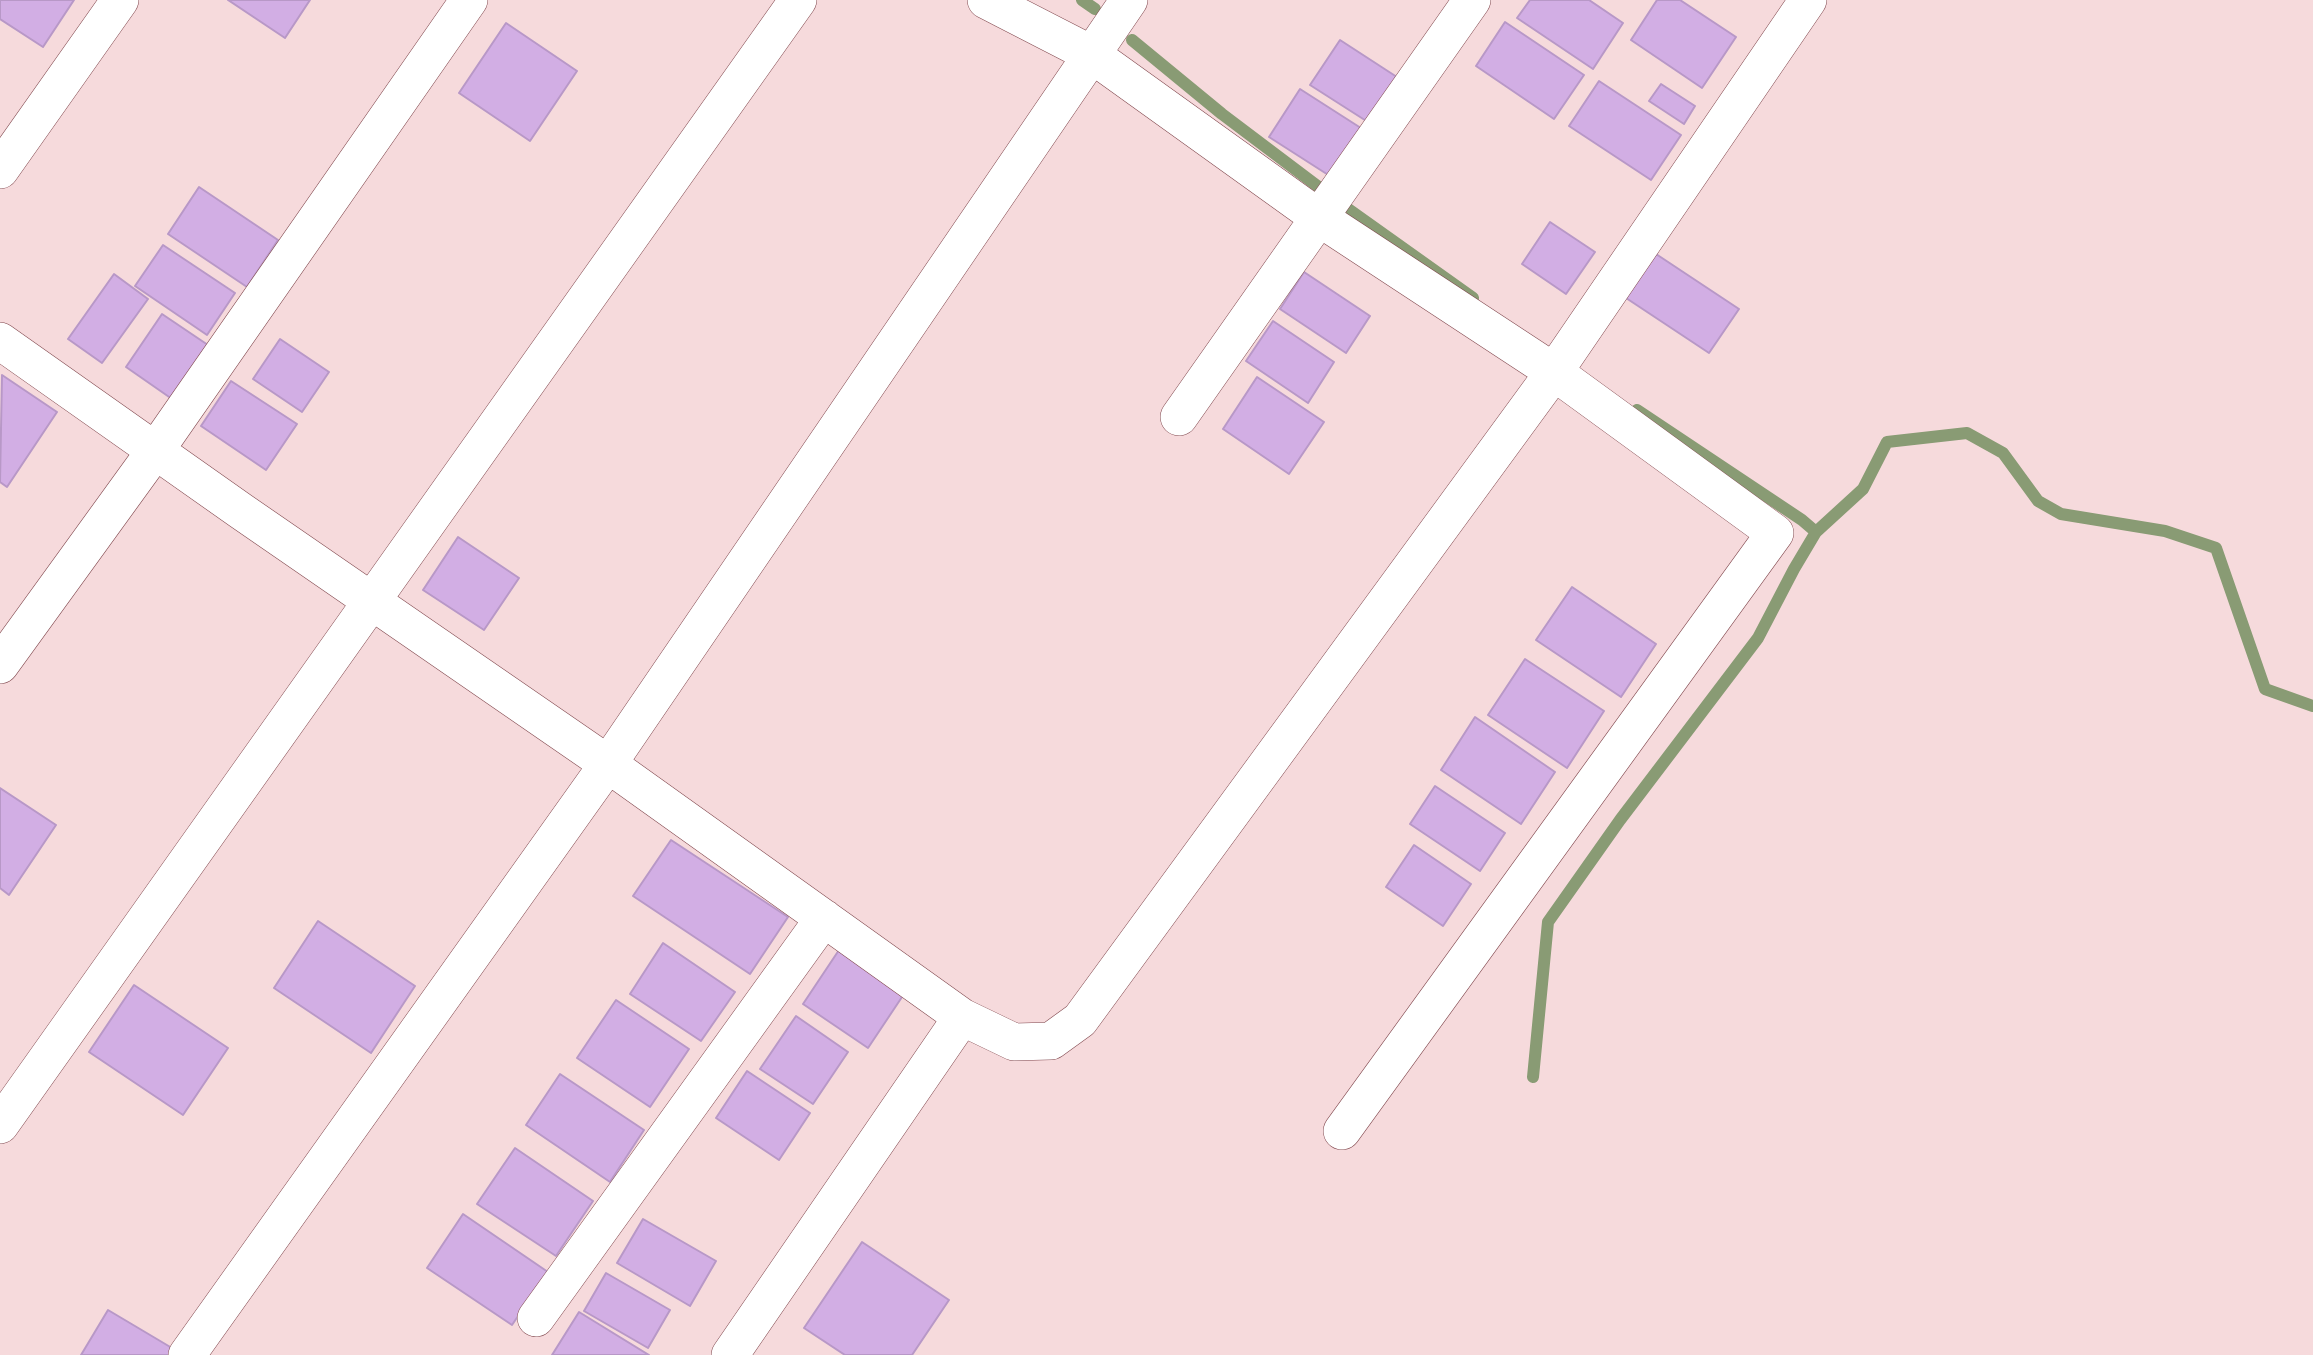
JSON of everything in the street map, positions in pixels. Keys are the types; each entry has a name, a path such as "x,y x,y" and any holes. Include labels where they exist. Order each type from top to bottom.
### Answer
{"street":[{"path":"0,170 120,0"},
{"path":"0,665 155,451 469,0"},
{"path":"0,1125 798,0"},
{"path":"986,0 1091,54 1318,217 1554,372 1775,533 1342,1131"},
{"path":"187,1355 608,764 1129,0"},
{"path":"1179,417 1472,0"},
{"path":"0,341 608,764 962,1017 1014,1042 1051,1041 1080,1020 1554,372 1808,0"},
{"path":"536,1318 824,918"},
{"path":"730,1355 962,1017"}],"building":[{"path":"0,0 74,0 43,47 0,19"},
{"path":"228,0 310,0 285,38"},
{"path":"1530,0 1589,0 1623,23 1593,69 1517,18"},
{"path":"1657,0 1680,0 1736,37 1702,88 1631,40"},
{"path":"1505,22 1584,75 1554,119 1476,66"},
{"path":"506,23 577,71 530,141 459,93"},
{"path":"1340,40 1400,79 1371,124 1310,85"},
{"path":"1599,81 1681,135 1651,180 1569,126"},
{"path":"1661,84 1695,106 1684,124 1649,101"},
{"path":"1300,89 1364,130 1333,178 1269,137"},
{"path":"199,187 278,240 247,287 168,234"},
{"path":"1550,222 1595,252 1566,294 1522,264"},
{"path":"163,245 235,293 207,335 135,286"},
{"path":"1653,252 1739,309 1709,353 1623,296"},
{"path":"1304,272 1370,316 1346,353 1280,309"},
{"path":"114,274 148,299 102,363 68,339"},
{"path":"162,314 208,345 172,399 126,367"},
{"path":"1273,321 1334,362 1308,403 1246,361"},
{"path":"280,339 329,372 302,412 253,379"},
{"path":"2,375 57,412 7,487 0,482"},
{"path":"1257,377 1324,422 1289,474 1223,429"},
{"path":"231,381 297,424 266,470 201,426"},
{"path":"458,537 519,578 484,630 423,590"},
{"path":"1572,587 1656,644 1621,697 1536,640"},
{"path":"1525,659 1604,711 1567,768 1488,715"},
{"path":"1475,717 1555,772 1521,824 1441,770"},
{"path":"1435,786 1505,833 1480,871 1410,824"},
{"path":"0,788 56,825 9,895 0,888"},
{"path":"671,840 788,917 750,974 633,896"},
{"path":"1414,845 1471,884 1443,926 1386,887"},
{"path":"318,921 415,986 371,1053 274,988"},
{"path":"663,943 735,992 701,1041 630,994"},
{"path":"839,950 904,994 868,1048 803,1004"},
{"path":"134,985 228,1048 183,1115 89,1052"},
{"path":"616,1000 689,1049 650,1107 577,1058"},
{"path":"796,1016 848,1052 813,1104 760,1069"},
{"path":"747,1071 810,1113 779,1160 716,1118"},
{"path":"560,1074 644,1130 610,1182 526,1125"},
{"path":"515,1148 593,1201 556,1256 477,1204"},
{"path":"463,1214 548,1272 512,1325 427,1268"},
{"path":"643,1219 716,1261 690,1306 617,1263"},
{"path":"862,1242 949,1300 912,1355 845,1355 804,1328"},
{"path":"606,1273 670,1310 648,1348 584,1311"},
{"path":"108,1310 177,1351 175,1355 81,1355"},
{"path":"579,1312 649,1355 552,1355"}],"waterway":[{"path":"1082,0 1095,9"},
{"path":"1132,40 1222,114 1324,191"},
{"path":"1348,209 1473,298"},
{"path":"1637,410 1816,532"},
{"path":"1533,1077 1548,922 1620,820 1758,638 1816,532 1863,489 1887,442 1967,433 2003,453 2038,501 2061,514 2165,531 2216,548 2265,689 2313,706"}]}
